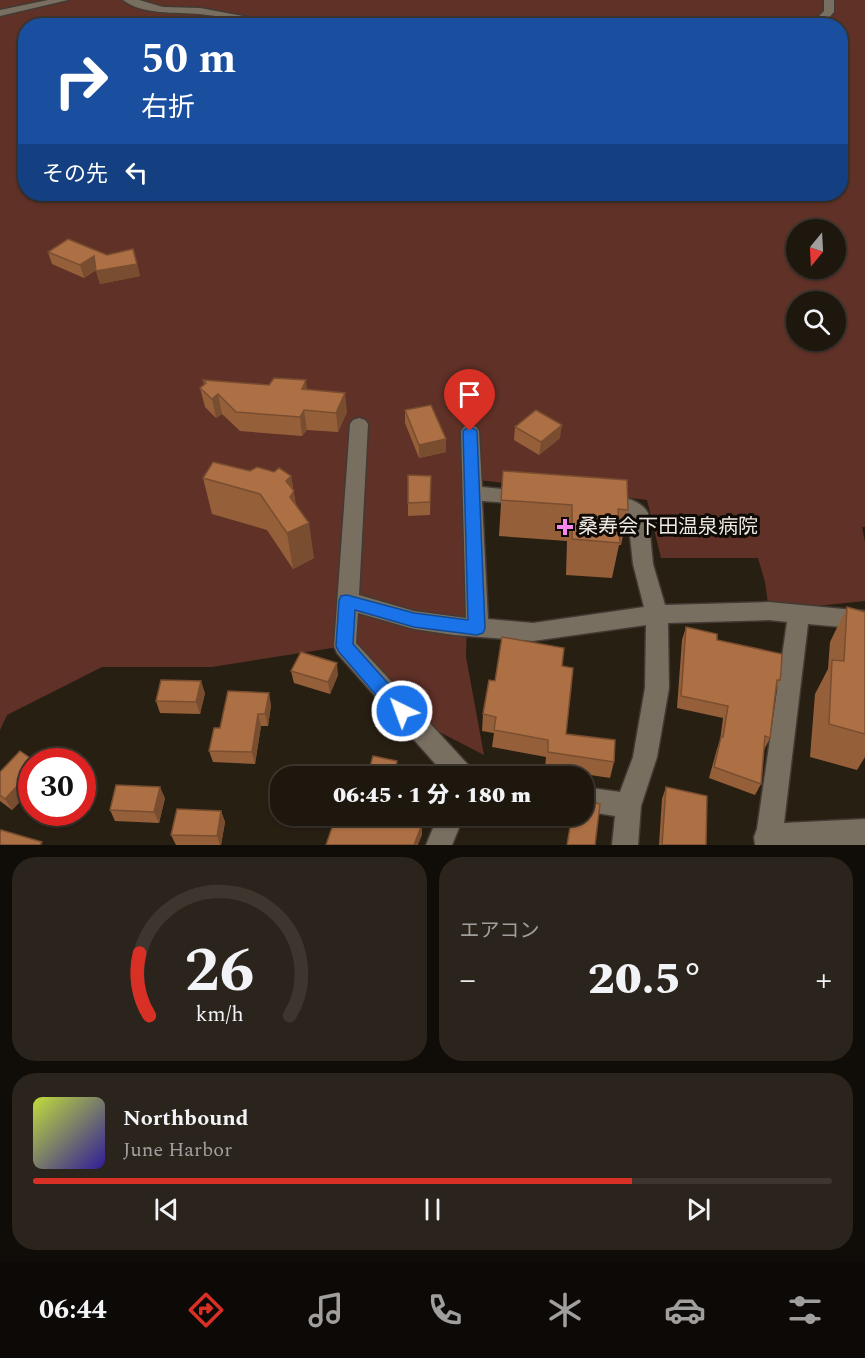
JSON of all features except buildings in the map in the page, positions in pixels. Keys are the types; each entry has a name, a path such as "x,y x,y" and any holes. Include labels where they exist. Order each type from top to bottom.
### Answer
{"street":[{"path":"0,13 63,0"},
{"path":"128,0 164,9 200,11 242,18"},
{"path":"823,18 829,12 829,0"},
{"path":"359,424 345,646 453,766"},
{"path":"470,431 477,628"},
{"path":"471,493 540,498"},
{"path":"587,502 621,504 639,513 643,564 657,614 657,688 645,757 628,806 625,845"},
{"path":"347,601 414,620 533,632 657,614 799,613 865,620"},
{"path":"799,613 767,841 865,832"},
{"path":"594,801 628,806"},
{"path":"439,845 447,826"}],"shaded area":[{"path":"0,0 865,0 865,527 862,527 865,542 865,601 769,611 765,582 758,558 661,558 647,500 471,479 466,657 484,755 424,724 345,646 212,667 102,667 7,715 0,730"}],"place":[{"name":"桑寿会下田温泉病院","path":"565,527"}],"route":[{"path":"402,711 345,646 347,601 414,620 477,628 470,431"}]}
